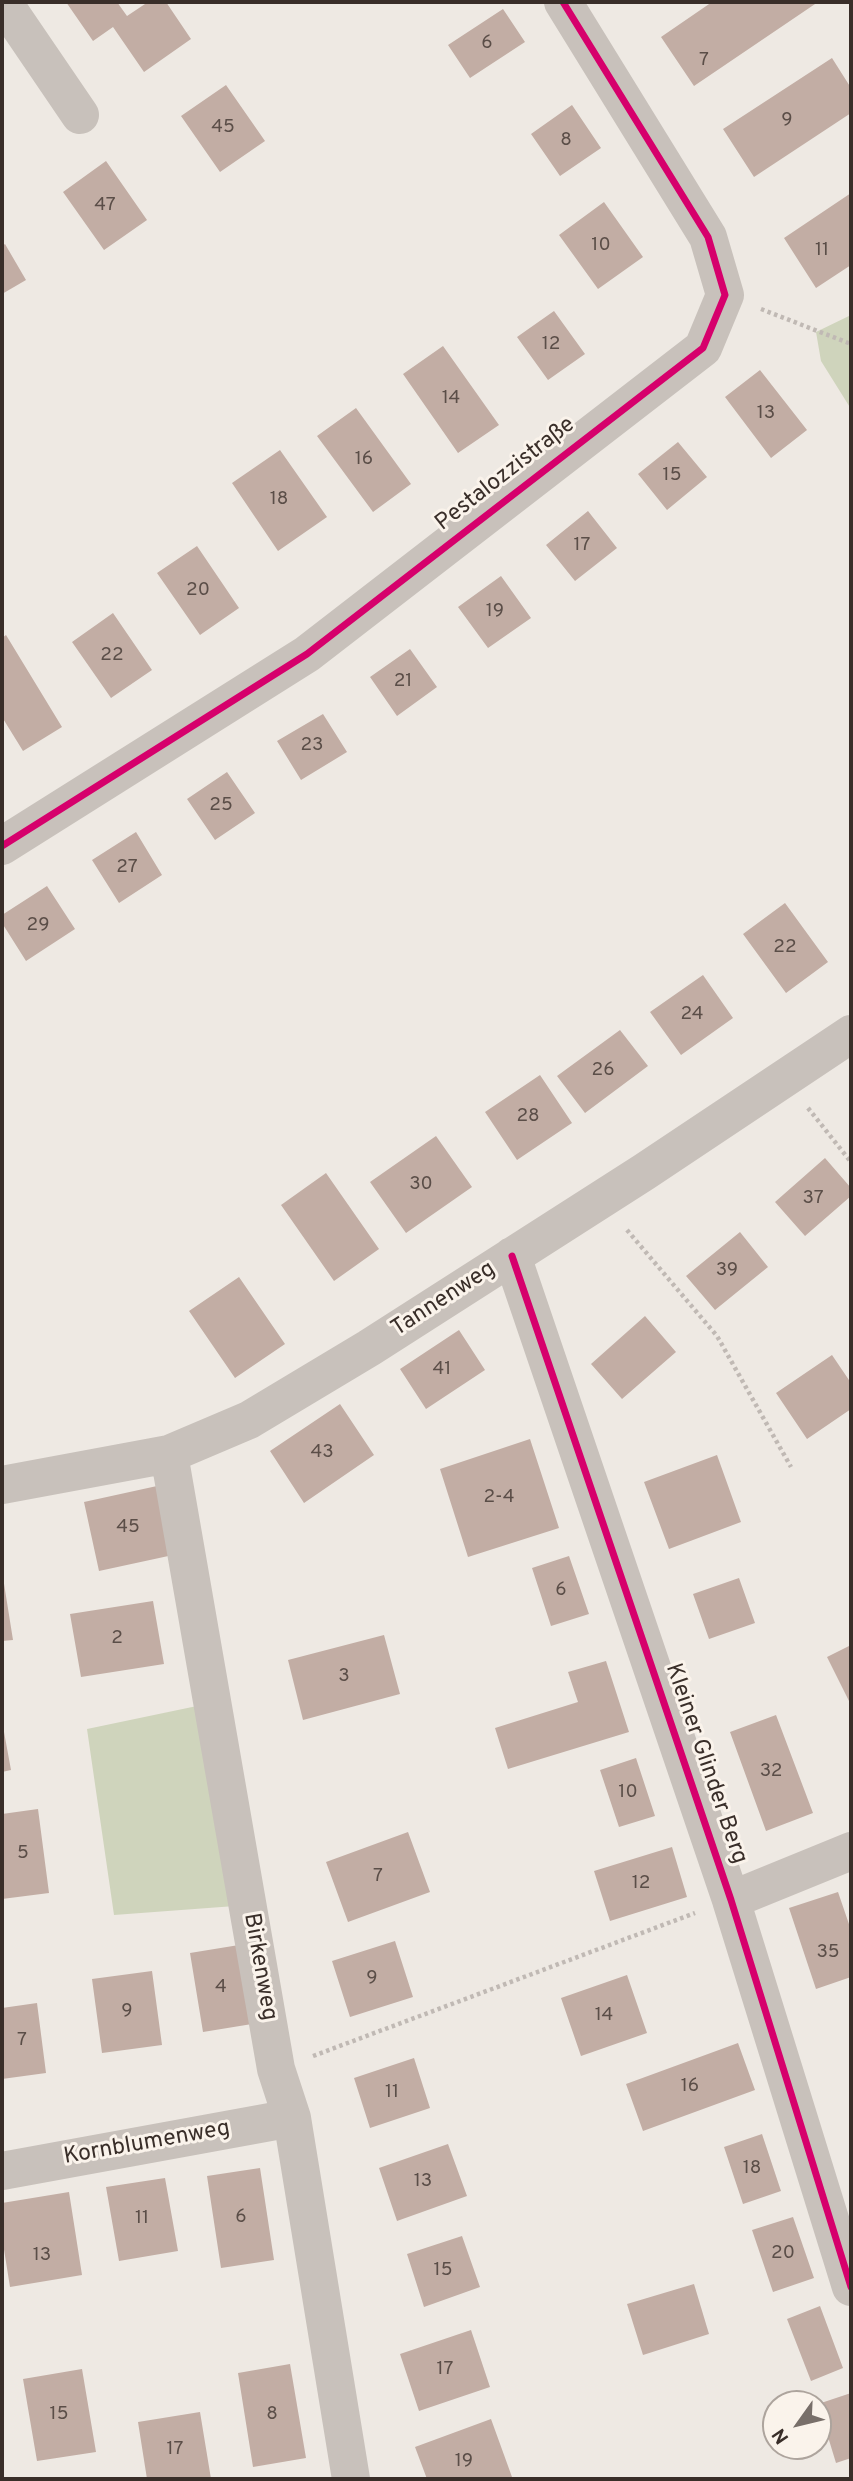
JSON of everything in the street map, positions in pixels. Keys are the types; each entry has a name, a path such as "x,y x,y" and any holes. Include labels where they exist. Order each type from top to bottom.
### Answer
{"street":[{"path":"3,2 80,115"},
{"path":"563,2 708,237 725,295"},
{"name":"Pestalozzistraße","path":"2,846 307,654 703,348 725,295"},
{"name":"Tannenweg","path":"2,1485 169,1454 249,1420 369,1348 601,1200 851,1034"},
{"name":"Kleiner Glinder Berg","path":"512,1256 731,1900 851,2287"},
{"name":"Birkenweg","path":"169,1454 276,2069 292,2118 351,2479"},
{"path":"731,1900 851,1851"},
{"name":"Kornblumenweg","path":"2,2171 292,2118"}],"path":[{"path":"725,295 851,344"},
{"path":"785,1079 851,1162"},
{"path":"601,1200 717,1335 791,1467"},
{"path":"276,2069 731,1900"}],"green space":[{"path":"851,315 851,409 821,361 816,332"},
{"path":"197,1706 235,1906 114,1915 87,1729"}],"building":[{"path":"66,2 117,2 127,16 148,2 166,2 191,39 144,72 113,27 93,41"},
{"path":"712,2 818,2 694,86 661,37"},
{"path":"503,9 525,42 470,78 448,45"},
{"path":"832,58 851,88 851,113 754,177 723,129"},
{"path":"226,85 265,141 220,172 181,116"},
{"path":"572,105 601,148 560,176 531,134"},
{"path":"106,161 147,220 104,250 63,192"},
{"path":"851,193 851,265 816,288 784,238"},
{"path":"604,202 643,257 598,289 559,235"},
{"path":"5,244 26,280 2,294 2,246"},
{"path":"554,311 585,354 548,380 517,337"},
{"path":"443,346 499,425 458,453 403,374"},
{"path":"760,370 807,430 771,458 725,397"},
{"path":"356,408 411,484 373,512 317,436"},
{"path":"678,442 707,477 667,510 638,474"},
{"path":"280,450 327,517 278,551 232,483"},
{"path":"588,511 617,548 575,581 546,545"},
{"path":"197,546 239,608 200,635 157,573"},
{"path":"501,576 531,618 488,648 458,607"},
{"path":"113,613 152,670 111,698 72,642"},
{"path":"6,635 62,727 23,751 2,717 2,638"},
{"path":"410,649 437,687 397,716 370,677"},
{"path":"323,714 347,752 301,780 277,741"},
{"path":"227,772 255,813 215,840 187,799"},
{"path":"136,832 162,875 119,903 92,860"},
{"path":"47,886 75,929 26,961 2,923 2,915"},
{"path":"785,903 828,962 786,993 743,934"},
{"path":"703,975 733,1018 681,1055 650,1012"},
{"path":"620,1030 648,1066 585,1113 557,1076"},
{"path":"540,1075 572,1123 517,1160 485,1112"},
{"path":"436,1136 472,1187 406,1233 370,1182"},
{"path":"825,1158 851,1188 851,1196 805,1236 775,1202"},
{"path":"326,1173 379,1249 334,1281 281,1205"},
{"path":"740,1232 768,1267 715,1310 686,1276"},
{"path":"239,1277 285,1344 235,1378 189,1311"},
{"path":"645,1316 676,1352 622,1399 591,1364"},
{"path":"459,1330 485,1370 426,1409 400,1369"},
{"path":"832,1355 851,1383 851,1409 807,1439 776,1393"},
{"path":"340,1404 374,1455 304,1503 270,1451"},
{"path":"530,1439 559,1528 468,1557 440,1469"},
{"path":"717,1455 741,1522 669,1549 644,1482"},
{"path":"157,1486 173,1555 99,1571 84,1502"},
{"path":"569,1556 589,1614 551,1626 532,1568"},
{"path":"2,1571 13,1640 2,1641"},
{"path":"739,1578 755,1623 709,1639 693,1594"},
{"path":"153,1601 164,1664 81,1677 70,1614"},
{"path":"384,1635 400,1694 303,1720 288,1660"},
{"path":"851,1645 851,1705 827,1657"},
{"path":"606,1661 629,1732 508,1769 495,1728 578,1702 568,1672"},
{"path":"776,1715 813,1813 766,1831 730,1732"},
{"path":"2,1721 11,1770 2,1772"},
{"path":"636,1758 655,1816 619,1827 600,1770"},
{"path":"38,1809 49,1893 2,1899 2,1814"},
{"path":"408,1832 430,1892 348,1922 326,1862"},
{"path":"672,1847 687,1897 610,1921 594,1871"},
{"path":"838,1892 851,1930 851,1977 816,1989 789,1908"},
{"path":"395,1941 413,1997 350,2017 332,1961"},
{"path":"239,1945 252,2024 203,2032 190,1953"},
{"path":"152,1971 162,2045 102,2053 92,1979"},
{"path":"627,1975 647,2033 581,2056 561,1998"},
{"path":"37,2003 46,2073 2,2079 2,2008"},
{"path":"738,2043 755,2090 643,2131 626,2084"},
{"path":"414,2058 430,2108 370,2128 354,2078"},
{"path":"762,2134 781,2191 743,2204 724,2147"},
{"path":"448,2144 467,2196 397,2221 379,2168"},
{"path":"260,2168 274,2260 221,2268 207,2176"},
{"path":"165,2178 178,2251 119,2261 106,2187"},
{"path":"69,2192 82,2275 10,2287 2,2237 2,2203"},
{"path":"793,2217 814,2278 773,2292 752,2230"},
{"path":"462,2236 480,2287 424,2307 407,2254"},
{"path":"694,2284 709,2334 643,2355 627,2304"},
{"path":"820,2306 843,2368 811,2381 787,2319"},
{"path":"471,2330 490,2387 419,2411 400,2354"},
{"path":"290,2364 306,2458 253,2467 238,2373"},
{"path":"82,2369 96,2452 37,2461 23,2379"},
{"path":"851,2393 851,2458 836,2463 832,2450 832,2399"},
{"path":"200,2412 211,2479 147,2479 138,2422"},
{"path":"491,2419 512,2477 427,2479 415,2447"}],"cycle path":[{"path":"2,846 307,654 703,348 725,295 708,237 563,2"},
{"path":"512,1256 731,1900 851,2287"}]}
